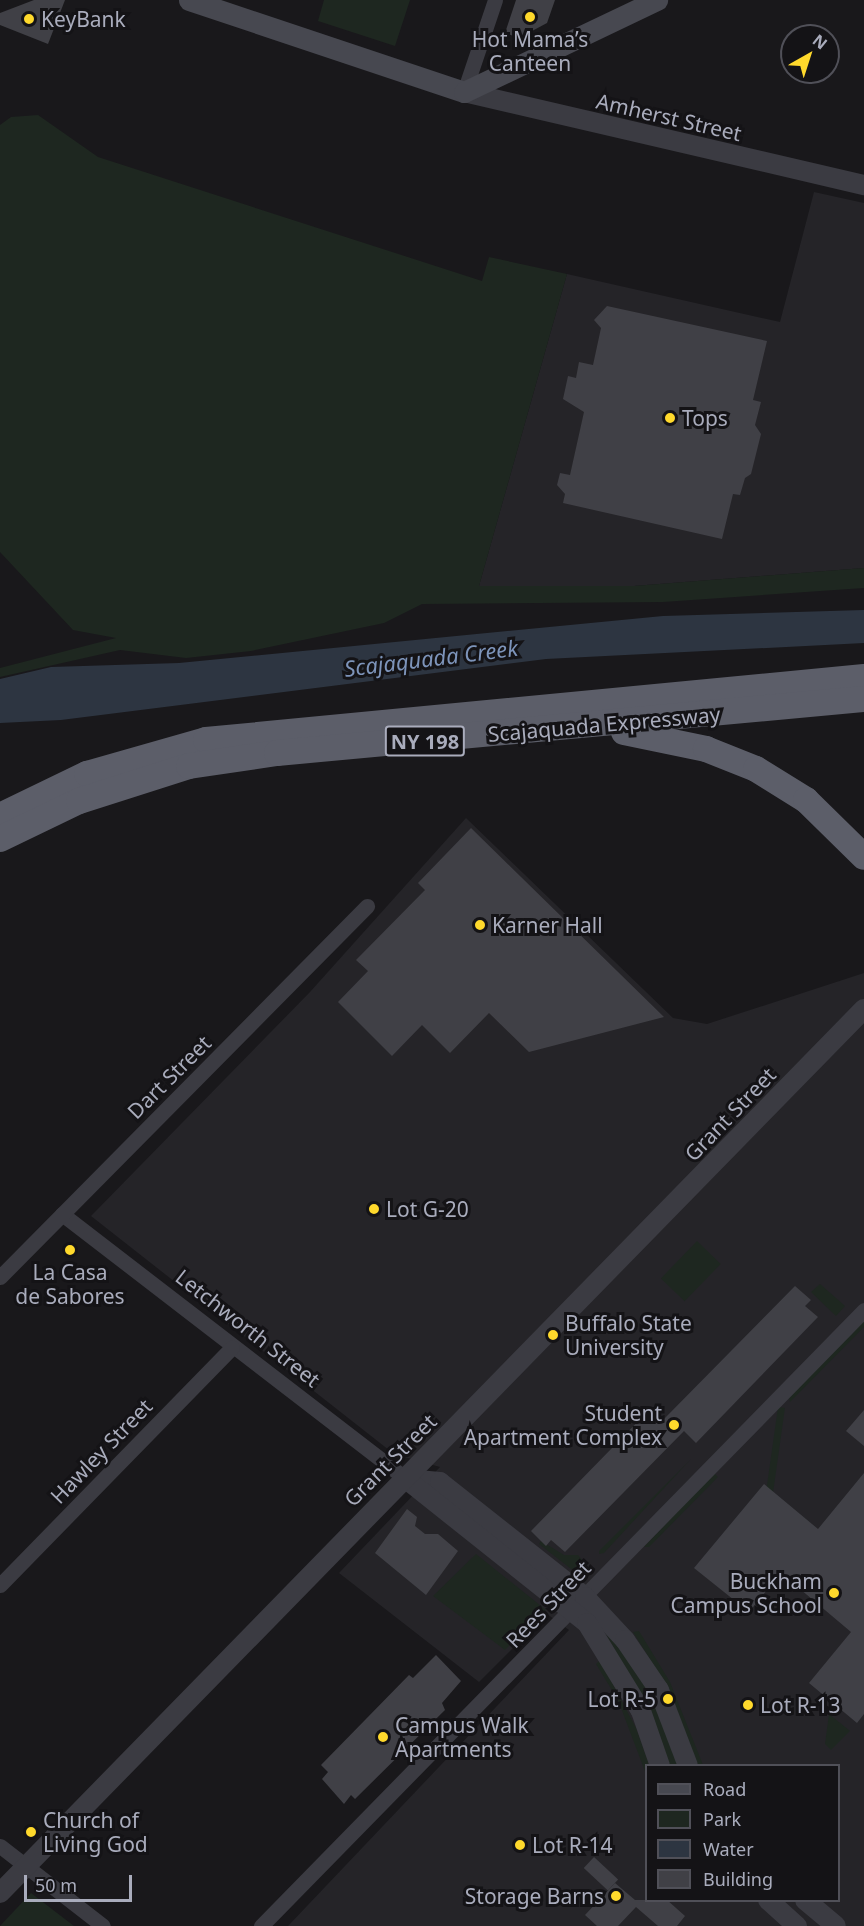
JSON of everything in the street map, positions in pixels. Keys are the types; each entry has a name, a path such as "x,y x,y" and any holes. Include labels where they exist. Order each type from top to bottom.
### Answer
{"highway":[{"name":"Scajaquada Expressway","path":"0,816 87,774 206,740 864,677"},
{"name":"Scajaquada Expressway","path":"0,839 79,801 189,766 277,753 588,727 864,699"},
{"path":"588,727 675,741 756,769 806,800 864,857"}],"main road":[{"path":"189,0 233,7 464,92 657,0"}],"street":[{"path":"464,92 495,0"},
{"name":"Amherst Street","path":"464,92 864,185"},
{"name":"Dart Street","path":"0,1277 367,906"},
{"name":"Grant Street","path":"0,1893 864,1009"},
{"name":"Letchworth Street","path":"62,1214 406,1479 578,1603"},
{"name":"Rees Street","path":"261,1926 864,1310"},
{"name":"Hawley Street","path":"0,1585 232,1347"},
{"path":"578,1603 610,1654 641,1711 659,1764"},
{"path":"578,1603 625,1640 658,1690 687,1764"},
{"path":"0,1846 104,1926"},
{"path":"770,1902 797,1926"},
{"path":"807,1902 836,1926"}],"shaded area":[{"path":"814,192 864,203 864,568 634,586 479,586 567,274 780,322"},
{"name":"Buffalo State University","path":"466,818 673,1018 707,1024 864,973 864,1926 288,1926 569,1630 547,1614 479,1682 339,1573 440,1467 394,1454 91,1216 310,992"}],"green space":[{"path":"324,0 410,0 395,46 318,21"},
{"path":"38,115 98,157 482,281 489,257 567,274 479,586 634,586 864,568 864,588 663,602 422,604 384,623 251,651 186,658 120,650 0,677 0,668 116,638 73,630 0,552 0,125 11,117"},
{"path":"697,1241 721,1264 685,1301 661,1278"},
{"path":"820,1284 845,1306 836,1316 811,1292"},
{"path":"864,1320 864,1327 790,1402 789,1397"},
{"path":"778,1407 785,1408 773,1493 766,1492"},
{"path":"691,1459 604,1553 599,1554 599,1551"},
{"path":"714,1473 718,1477 649,1547 644,1547"},
{"path":"541,1541 564,1555 578,1555 587,1566 575,1572 539,1544"},
{"path":"476,1554 546,1610 505,1650 433,1596"},
{"path":"595,1615 649,1689 680,1764 669,1764 640,1694"},
{"path":"639,1631 670,1682 703,1764 697,1764 663,1680 633,1632"},
{"path":"600,1660 636,1728 649,1764 645,1764 645,1771 618,1700 596,1664"},
{"path":"829,1714 850,1731 831,1750 825,1744"},
{"path":"31,1893 74,1926 0,1926"}],"water":[{"name":"Scajaquada Creek","path":"864,610 864,643 546,659 61,720 0,723 0,679 51,667 179,663 663,616"}],"building":[{"name":"KeyBank","path":"34,0 65,0 48,44 0,25 0,13"},
{"name":"Hot Mama’s Canteen","path":"516,0 555,0 547,23 519,38 505,33"},
{"name":"Tops","path":"607,306 767,341 753,400 761,402 755,425 761,434 751,474 745,478 740,495 733,494 722,539 563,503 565,494 557,485 560,473 570,475 584,412 563,399 568,376 576,378 579,362 593,365 601,328 594,320"},
{"name":"Karner Hall","path":"471,828 664,1017 529,1052 489,1013 450,1053 422,1025 392,1056 338,1002 368,971 356,960 425,890 418,883"},
{"name":"Student Apartment Complex","path":"795,1286 811,1300 805,1306 818,1317 696,1443 684,1431 565,1552 551,1540 546,1546 531,1531 652,1407 664,1419"},
{"path":"864,1410 864,1446 846,1431"},
{"name":"Buckham Campus School","path":"864,1473 864,1714 857,1723 809,1683 851,1632 781,1573 749,1612 694,1568 764,1484 818,1529"},
{"path":"407,1509 417,1517 415,1526 425,1534 438,1534 458,1551 426,1595 375,1553"},
{"name":"Campus Walk Apartments","path":"436,1655 461,1681 442,1703 445,1710 355,1799 351,1795 344,1804 322,1779 328,1772 321,1765 409,1675 413,1678"},
{"path":"594,1857 618,1880 608,1890 584,1868"},
{"name":"Storage Barns","path":"615,1883 635,1900 669,1902 685,1916 677,1926 658,1926 636,1907 618,1926 597,1926 585,1915"}],"place":[{"name":"Hot Mama’s Canteen","path":"530,17"},
{"name":"KeyBank","path":"29,19"},
{"name":"Tops","path":"670,418"},
{"name":"Karner Hall","path":"480,925"},
{"name":"Lot G-20","path":"374,1209"},
{"name":"La Casa de Sabores","path":"70,1250"},
{"name":"Buffalo State University","path":"553,1335"},
{"name":"Student Apartment Complex","path":"674,1425"},
{"name":"Buckham Campus School","path":"834,1593"},
{"name":"Lot R-5","path":"668,1699"},
{"name":"Lot R-13","path":"748,1705"},
{"name":"Campus Walk Apartments","path":"383,1737"},
{"name":"Church of Living God","path":"31,1832"},
{"name":"Lot R-14","path":"520,1845"},
{"name":"Storage Barns","path":"616,1896"}]}
